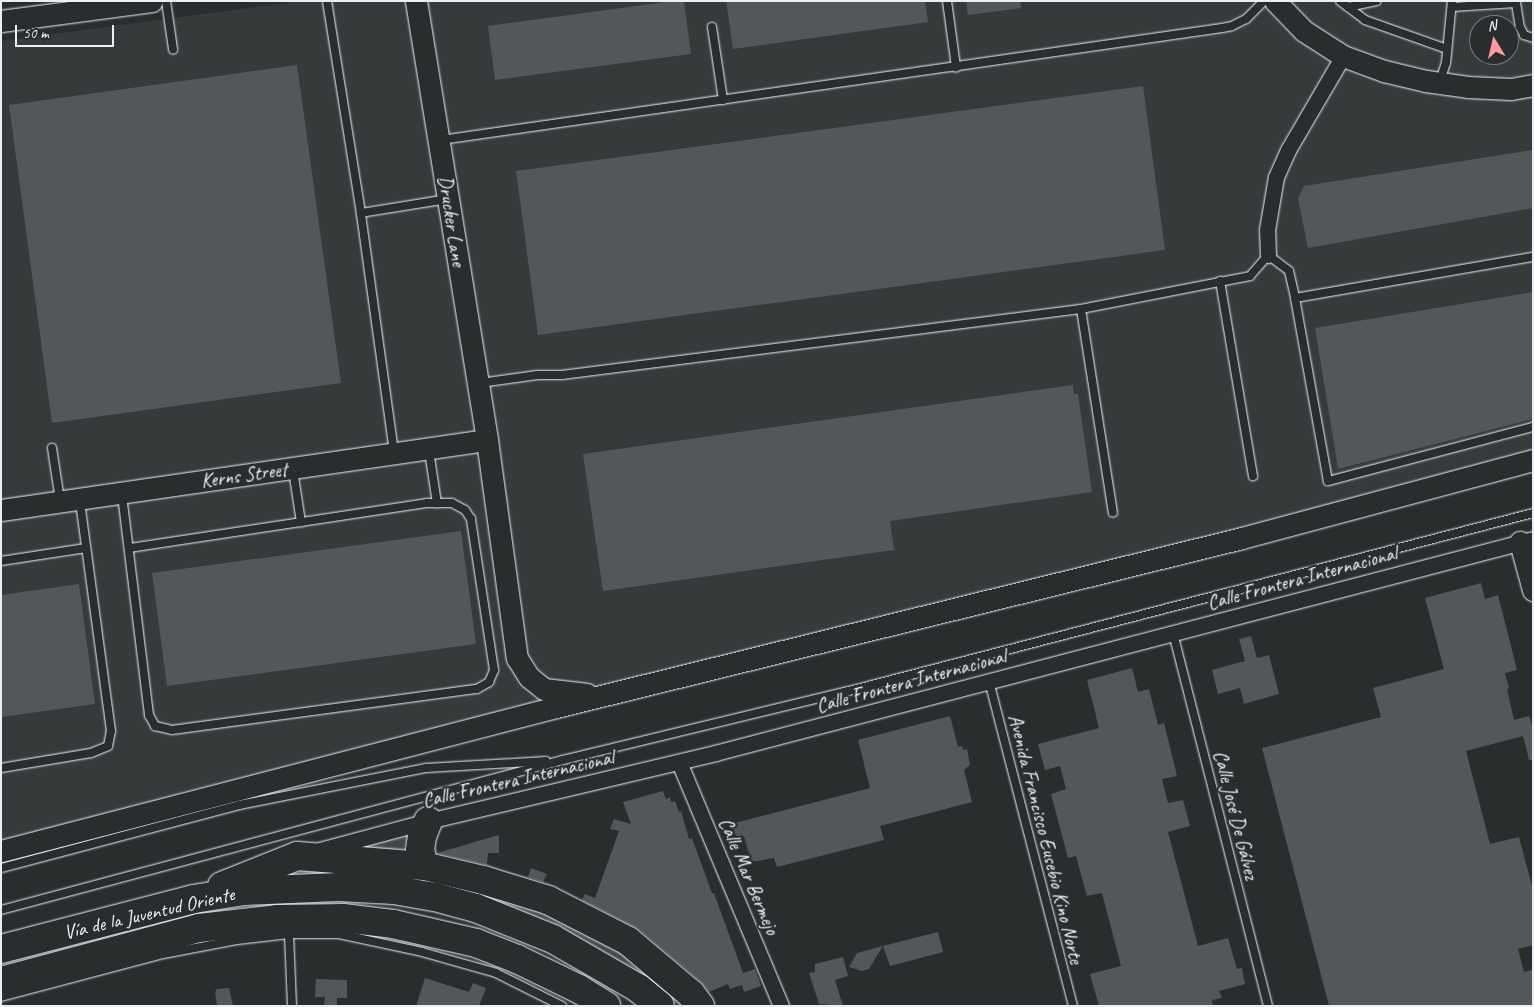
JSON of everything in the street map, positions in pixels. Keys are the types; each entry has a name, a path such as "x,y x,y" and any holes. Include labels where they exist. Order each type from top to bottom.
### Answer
{"highway":[{"path":"424,866 420,850 422,836 428,821"},
{"path":"194,899 249,873 297,856 424,866 483,880 548,900 628,941 690,994 700,1006"},
{"name":"Vía de la Juventud Oriente","path":"1,949 194,899 244,891 338,887 394,890 435,897 476,908 553,939 630,983 660,1006"},
{"name":"Vía de la Juventud Oriente","path":"1,981 199,928 270,919 343,918 393,924 476,943 517,959 579,989 606,1006"}],"main road":[{"path":"1,20 152,1"},
{"name":"Drucker Lane","path":"416,1 487,440 517,658 529,677 544,688 566,692"},
{"path":"1275,1 1304,31 1344,56 1384,71 1468,87 1511,89 1533,85"},
{"name":"Kerns Street","path":"1,510 487,440"},
{"path":"1,837 369,740 1221,530 1533,447"},
{"path":"1,851 605,696 1242,538 1533,460"},
{"path":"1526,540 1533,590"},
{"path":"566,692 605,696"}],"street":[{"path":"1268,255 1267,230 1276,177 1288,150 1344,56"},
{"name":"Calle Frontera Internacional","path":"297,856 428,821 679,762 1526,540"},
{"name":"Calle Mar Bermejo","path":"679,762 781,1006"}],"lane":[{"path":"166,1 173,49"},
{"path":"327,1 361,213 394,454"},
{"path":"947,1 956,67"},
{"path":"439,141 1232,26 1246,19 1264,1"},
{"path":"1340,1 1365,20 1448,49"},
{"path":"1348,7 1376,1"},
{"path":"1439,83 1448,49 1452,4 1516,2 1520,27 1524,35 1533,38"},
{"path":"712,27 723,100"},
{"path":"361,213 448,199"},
{"path":"478,383 537,375 562,375 1081,309 1250,276 1268,255 1289,271 1328,481 1533,427"},
{"path":"1295,298 1533,257"},
{"path":"1220,282 1254,476"},
{"path":"1081,309 1113,513"},
{"path":"1,768 91,753 108,746 111,730 86,548 52,448"},
{"path":"429,449 437,503"},
{"path":"293,468 301,522"},
{"path":"122,493 150,715 155,726 172,730 477,689 489,682 494,670 470,519 465,510 452,503 437,503 129,548"},
{"path":"1,910 563,760 845,692 1533,513"},
{"path":"1,560 86,548"},
{"name":"Calle José De Gálvez","path":"1173,633 1268,1006"},
{"name":"Avenida Francisco Eusebio Kino Norte","path":"989,681 1073,1006"},
{"path":"1,868 239,805 426,768 563,760"},
{"path":"1,997 163,954 237,940 289,934 339,934 422,952 496,973 562,1006"},
{"path":"289,934 292,1006"}],"shaded area":[{"path":"300,1 1533,1 1533,467 1,855 1,41"},
{"path":"409,833 402,852 332,855"},
{"path":"311,868 393,871 536,907 624,953 691,1006 679,1006 667,995 592,946 311,875 288,875"}],"building":[{"path":"684,1 691,54 495,80 488,26"},
{"path":"726,1 925,1 928,22 733,49"},
{"path":"966,1 1020,1 1021,8 968,15"},
{"path":"297,65 341,383 52,423 9,105"},
{"path":"1143,86 1165,250 538,335 516,171"},
{"path":"1533,150 1533,208 1308,248 1298,199 1304,186"},
{"path":"1533,292 1533,419 1338,469 1315,328"},
{"path":"1073,385 1074,394 1078,394 1092,492 890,521 894,550 603,591 583,454"},
{"path":"461,531 476,644 167,686 152,573"},
{"path":"1481,583 1485,599 1498,595 1517,670 1505,673 1509,688 1507,689 1514,720 1529,716 1533,729 1533,760 1529,760 1523,736 1466,751 1490,844 1519,837 1533,890 1533,945 1518,949 1524,972 1533,970 1533,1006 1329,1006 1262,748 1381,717 1373,688 1444,669 1425,598"},
{"path":"79,584 95,704 1,717 1,595"},
{"path":"1251,636 1257,658 1269,655 1279,694 1244,704 1240,688 1218,694 1212,670 1245,661 1239,639"},
{"path":"1132,668 1138,692 1149,689 1158,725 1164,723 1177,776 1162,779 1168,803 1183,800 1190,826 1168,832 1198,946 1228,938 1237,969 1242,968 1245,984 1219,991 1222,998 1212,1000 1213,1006 1099,1006 1090,974 1121,966 1102,893 1087,896 1076,856 1068,858 1051,794 1066,789 1060,766 1045,770 1038,744 1099,728 1087,680"},
{"path":"950,716 958,747 962,746 963,750 967,749 970,765 964,770 972,802 880,826 884,840 777,867 774,858 751,862 744,836 737,838 731,824 870,788 858,740"},
{"path":"663,791 666,799 670,797 671,802 675,801 679,812 681,811 689,839 692,838 743,973 755,969 761,986 744,992 742,985 730,989 728,984 709,992 701,982 638,929 582,900 585,894 595,898 619,831 610,829 614,819 631,824 623,802"},
{"path":"499,835 499,853 488,853 487,865 437,853"},
{"path":"531,868 547,874 543,882 528,877"},
{"path":"938,932 943,952 890,966 883,946"},
{"path":"883,946 869,969 862,971 849,967 857,953"},
{"path":"843,957 848,976 835,980 843,1006 819,1004 809,973 815,972 815,964"},
{"path":"425,978 469,992 473,983 486,988 479,1006 416,1006"},
{"path":"316,979 347,980 347,998 337,998 337,1006 324,1006 325,997 315,997"},
{"path":"229,988 233,1006 217,1006 215,992 217,989"}]}
